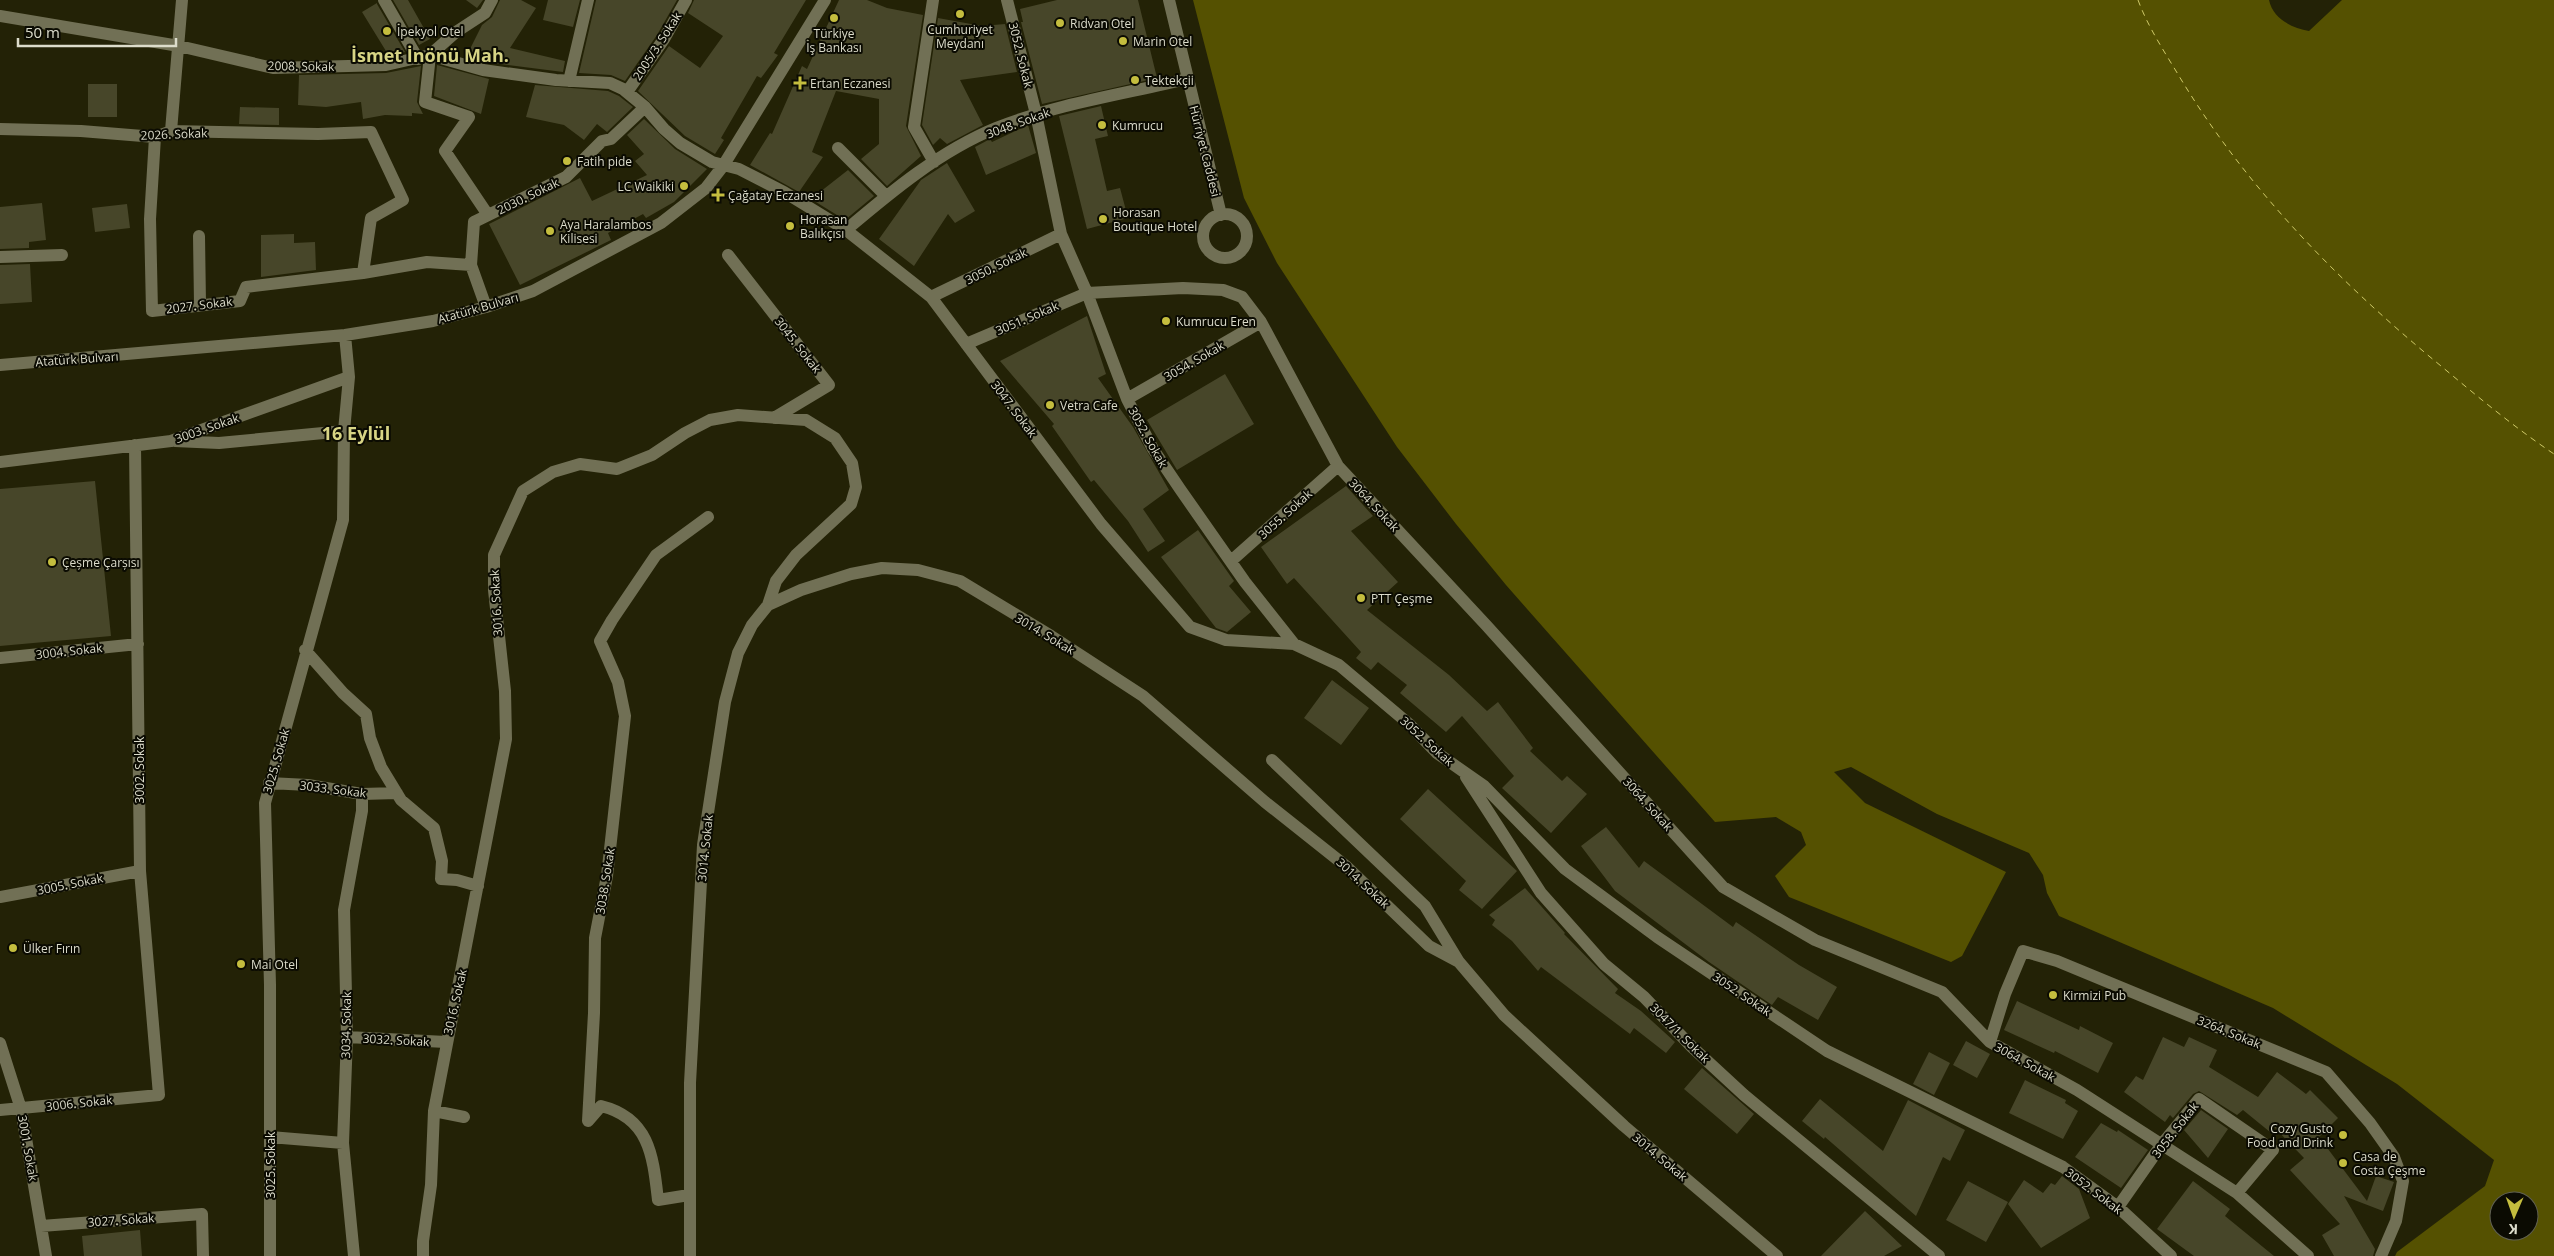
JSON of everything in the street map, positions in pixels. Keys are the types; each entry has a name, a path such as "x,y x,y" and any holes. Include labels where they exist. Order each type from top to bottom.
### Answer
{"street":[{"path":"171,131 182,0"},
{"path":"384,0 424,57 426,102 470,116 445,151 488,215"},
{"path":"424,57 456,32 486,13 492,0"},
{"path":"570,81 588,0"},
{"name":"2005/3. Sokak","path":"626,92 664,39 686,0"},
{"name":"Atatürk Bulvarı","path":"0,365 345,335 433,321 486,307 533,291 661,223 706,188 723,166 825,0"},
{"path":"932,0 914,127 934,162"},
{"name":"3052. Sokak","path":"1007,0 1036,114 1061,234 1087,293 1127,399 1153,449 1245,582 1294,644 1339,665 1409,724 1437,753 1484,786 1565,869 1657,937 1819,1045 2063,1167 2118,1207 2172,1256"},
{"name":"Hürriyet Caddesi","path":"1169,0 1221,215"},
{"name":"2008. Sokak","path":"0,16 178,46 273,68 386,65 424,57 483,70 570,81 610,83 626,92 645,107 664,129 680,143 712,162 723,166"},
{"name":"3048. Sokak","path":"846,230 886,196 934,162 995,129 1036,114 1187,79"},
{"name":"2030. Sokak","path":"486,307 472,265 474,222 566,177 602,142 611,139 645,107"},
{"name":"2026. Sokak","path":"0,129 81,131 155,137 171,131 318,134 371,132 403,200 371,218 362,273"},
{"name":"2027. Sokak","path":"155,137 150,219 152,312 240,300 246,287 362,273 427,262 472,265"},
{"path":"838,148 886,196"},
{"name":"3047. Sokak","path":"723,166 739,169 784,192 846,230 931,297 1101,524 1190,627 1226,640 1294,644"},
{"name":"3050. Sokak","path":"931,297 1061,234"},
{"path":"198,236 200,304"},
{"path":"0,257 62,255"},
{"name":"3045. Sokak","path":"728,255 829,385 774,418"},
{"name":"3064. Sokak","path":"1087,293 1183,288 1223,290 1242,297 1261,322 1338,466 1723,886 1815,940 1942,992 1990,1042 2077,1090 2237,1193 2308,1256"},
{"name":"3051. Sokak","path":"966,344 1087,293"},
{"name":"3054. Sokak","path":"1127,399 1261,322"},
{"name":"3025. Sokak","path":"270,1256 270,985 265,803 305,650 343,520 344,431 349,377 345,335"},
{"name":"3003. Sokak","path":"0,462 171,441 349,377"},
{"name":"3016. Sokak","path":"423,1256 423,1241 431,1185 434,1111 506,739 505,691 494,590 494,554 523,491 553,472 580,464 617,469 652,455 684,433 710,420 738,415 806,420 834,438 852,463 856,486 852,504 796,555 776,581 768,605"},
{"path":"171,441 218,443 344,431"},
{"name":"3002. Sokak","path":"135,445 140,871 159,1095"},
{"name":"3055. Sokak","path":"1232,561 1338,466"},
{"name":"3038. Sokak","path":"689,1195 658,1200 648,1141 634,1124 617,1110 601,1106 588,1121 594,1013 595,938 607,876 625,716 618,682 600,641 656,555 708,517"},
{"name":"3014. Sokak","path":"690,1256 690,1083 703,845 725,702 738,654 752,625 768,605 801,590 851,574 882,568 918,570 960,581 1051,636 1143,696 1265,802 1347,867 1429,946 1459,962 1511,1022 1624,1126 1777,1256"},
{"name":"3004. Sokak","path":"0,658 138,644"},
{"path":"305,650 343,693 366,714 370,738 381,767 401,800 434,828 442,861 442,880 457,880 478,886"},
{"path":"1272,760 1425,906 1459,962"},
{"name":"3047/1. Sokak","path":"1462,772 1541,893 1604,964 1644,997 1692,1047 1744,1095 1939,1256"},
{"name":"3033. Sokak","path":"269,783 308,785 362,794 397,793"},
{"name":"3034. Sokak","path":"354,1256 343,1143 347,1037 344,910 362,811 362,794"},
{"name":"3005. Sokak","path":"0,897 140,871"},
{"name":"3264. Sokak","path":"1990,1042 2005,994 2023,952 2057,961 2326,1072 2370,1124 2394,1157 2403,1181 2396,1221 2381,1256"},
{"name":"3032. Sokak","path":"347,1037 446,1042"},
{"name":"3001. Sokak","path":"0,1043 21,1109 46,1256"},
{"name":"3006. Sokak","path":"0,1110 159,1095"},
{"name":"3058. Sokak","path":"2118,1207 2162,1144 2199,1099 2273,1150 2237,1193"},
{"path":"434,1111 464,1117"},
{"path":"270,1138 343,1143"},
{"name":"3027. Sokak","path":"41,1226 202,1214 203,1256"}],"shaded area":[{"path":"1193,0 2269,0 2271,7 2284,22 2296,28 2309,31 2342,0 2554,0 2554,1256 2395,1256 2397,1252 2485,1186 2494,1160 2397,1084 2273,1008 2059,916 2047,893 2043,875 2029,853 1937,814 1851,767 1834,772 1865,803 2006,872 1962,956 1951,962 1789,897 1775,876 1806,845 1801,832 1776,817 1715,822 1506,585 1456,524 1397,447 1277,263 1244,198"}],"building":[{"path":"393,0 408,0 430,39 419,45"},
{"path":"466,0 483,0 477,8"},
{"path":"500,0 521,0 536,8 510,48 565,61 563,72 485,62 466,57 482,25 492,17"},
{"path":"548,0 580,0 573,27 543,20"},
{"path":"596,0 677,0 657,35 625,81 611,75 579,73"},
{"path":"694,0 806,0 774,53 778,55 761,78 757,76 721,138 724,140 715,154 685,136 638,91 669,46 700,68 723,36 688,13"},
{"path":"839,0 867,0 887,8 923,15 906,126 921,156 887,186 861,159 879,144 879,99 836,91 812,152 823,157 799,192 750,165 770,133 772,134 802,66 807,69"},
{"path":"1057,0 1138,0 1157,78 1042,104 1021,22 1023,22 1020,9"},
{"path":"377,3 405,52 389,56 362,12"},
{"path":"938,18 982,26 1005,24 1017,72 960,80 983,125 947,144 940,138 933,145 922,125"},
{"path":"437,65 489,79 481,114 434,96"},
{"path":"421,66 417,102 423,114 412,113 412,116 385,115 363,119 361,102 326,107 298,105 299,75 386,73"},
{"path":"88,84 117,84 117,117 88,117"},
{"path":"535,85 608,91 619,96 633,107 607,132 597,124 584,140 564,125 526,117"},
{"path":"1101,106 1108,136 1095,139 1107,191 1120,188 1128,218 1087,229 1059,116"},
{"path":"240,107 279,108 279,125 239,124"},
{"path":"644,119 675,149 707,169 674,202 646,218 643,214 608,233 611,240 520,285 489,224 580,178 592,201 647,175 635,161 644,154 627,135"},
{"path":"1028,125 1036,153 986,175 975,147 990,139 992,142"},
{"path":"947,163 975,211 955,223 948,214 914,266 879,239 921,180"},
{"path":"848,170 874,196 845,220 811,199"},
{"path":"42,203 46,240 29,242 29,248 0,249 0,207"},
{"path":"127,204 130,228 95,232 92,208"},
{"path":"294,234 294,243 315,242 316,270 261,277 261,235"},
{"path":"30,264 32,302 0,304 0,265"},
{"path":"1087,316 1106,374 1098,378 1133,427 1169,490 1143,509 1165,541 1148,552 1128,521 1094,480 1091,482 1052,426 1054,424 1000,361"},
{"path":"1225,374 1254,424 1177,470 1147,420"},
{"name":"Çeșme Çarșısı","path":"95,481 111,636 0,646 0,489"},
{"path":"1346,486 1373,516 1351,531 1398,582 1367,610 1449,675 1487,711 1498,702 1533,748 1530,751 1562,781 1567,776 1587,794 1551,833 1502,788 1514,776 1462,716 1446,732 1400,693 1407,685 1378,662 1371,670 1356,658 1361,652 1294,578 1287,584 1261,547"},
{"path":"1198,530 1234,581 1229,586 1251,612 1227,632 1216,628 1161,557"},
{"path":"1332,680 1369,708 1341,745 1304,718"},
{"path":"1428,789 1517,871 1482,909 1459,890 1466,881 1400,819"},
{"path":"1606,827 1639,868 1644,861 1733,927 1736,922 1799,965 1837,987 1818,1020 1778,997 1772,1005 1709,962 1615,891 1581,846"},
{"path":"1525,888 1564,934 1618,989 1615,993 1641,1011 1675,1042 1666,1053 1634,1028 1630,1034 1541,967 1538,971 1512,941 1492,925 1495,920 1489,915"},
{"path":"2017,1001 2079,1030 2080,1026 2113,1043 2098,1073 2055,1051 2054,1053 2004,1030"},
{"path":"2163,1037 2184,1047 2189,1037 2217,1050 2209,1067 2258,1097 2277,1072 2306,1094 2310,1090 2338,1118 2319,1137 2367,1201 2376,1176 2394,1182 2383,1211 2344,1196 2375,1249 2373,1256 2334,1256 2322,1235 2340,1224 2290,1170 2304,1158 2274,1127 2270,1132 2243,1110 2237,1115 2199,1091 2193,1094 2173,1118 2170,1115 2165,1122 2124,1092 2136,1076 2143,1080"},
{"path":"1966,1041 1990,1054 1977,1078 1953,1065"},
{"path":"1929,1052 1950,1063 1934,1095 1913,1084"},
{"path":"1702,1068 1754,1114 1737,1134 1684,1089"},
{"path":"2025,1080 2066,1100 2065,1103 2078,1111 2063,1139 2009,1113"},
{"path":"1820,1099 1883,1151 1908,1100 1965,1130 1950,1161 1943,1157 1916,1216 1825,1137 1824,1139 1802,1121"},
{"path":"2201,1110 2228,1129 2208,1158 2184,1130"},
{"path":"2101,1123 2117,1132 2118,1130 2148,1150 2121,1188 2075,1157"},
{"path":"2062,1176 2079,1189 2090,1218 2041,1248 2008,1204 2024,1180 2043,1193 2051,1183 2055,1185"},
{"path":"1968,1181 2008,1202 1986,1242 1946,1220"},
{"path":"2193,1181 2230,1209 2225,1216 2274,1256 2194,1256 2157,1229"},
{"path":"1865,1211 1902,1246 1884,1256 1821,1256"},
{"path":"140,1230 142,1256 84,1256 82,1236"}],"ferry route":[{"path":"2138,0 2157,39 2206,118 2265,196 2332,268 2367,302 2496,412 2554,454"}],"place":[{"name":"Cumhuriyet Meydanı","path":"960,14"},
{"name":"Türkiye İş Bankası","path":"834,18"},
{"name":"Rıdvan Otel","path":"1060,23"},
{"name":"İpekyol Otel","path":"387,31"},
{"name":"Marin Otel","path":"1123,41"},
{"name":"Tektekçii","path":"1135,80"},
{"name":"Ertan Eczanesi","path":"800,83"},
{"name":"Kumrucu","path":"1102,125"},
{"name":"Fatih pide","path":"567,161"},
{"name":"LC Waikiki","path":"684,186"},
{"name":"Çağatay Eczanesi","path":"718,195"},
{"name":"Horasan Boutique Hotel","path":"1103,219"},
{"name":"Horasan Balıkçısı","path":"790,226"},
{"name":"Aya Haralambos Kilisesi","path":"550,231"},
{"name":"Kumrucu Eren","path":"1166,321"},
{"name":"Vetra Cafe","path":"1050,405"},
{"name":"Çeșme Çarșısı","path":"52,562"},
{"name":"PTT Çeşme","path":"1361,598"},
{"name":"Ülker Fırın","path":"13,948"},
{"name":"Mai Otel","path":"241,964"},
{"name":"Kirmizi Pub","path":"2053,995"},
{"name":"Cozy Gusto Food and Drink","path":"2343,1135"},
{"name":"Casa de Costa Çeşme","path":"2343,1163"}],"district":[{"name":"İsmet İnönü Mah.","path":"430,55"},
{"name":"16 Eylül","path":"356,433"}]}
